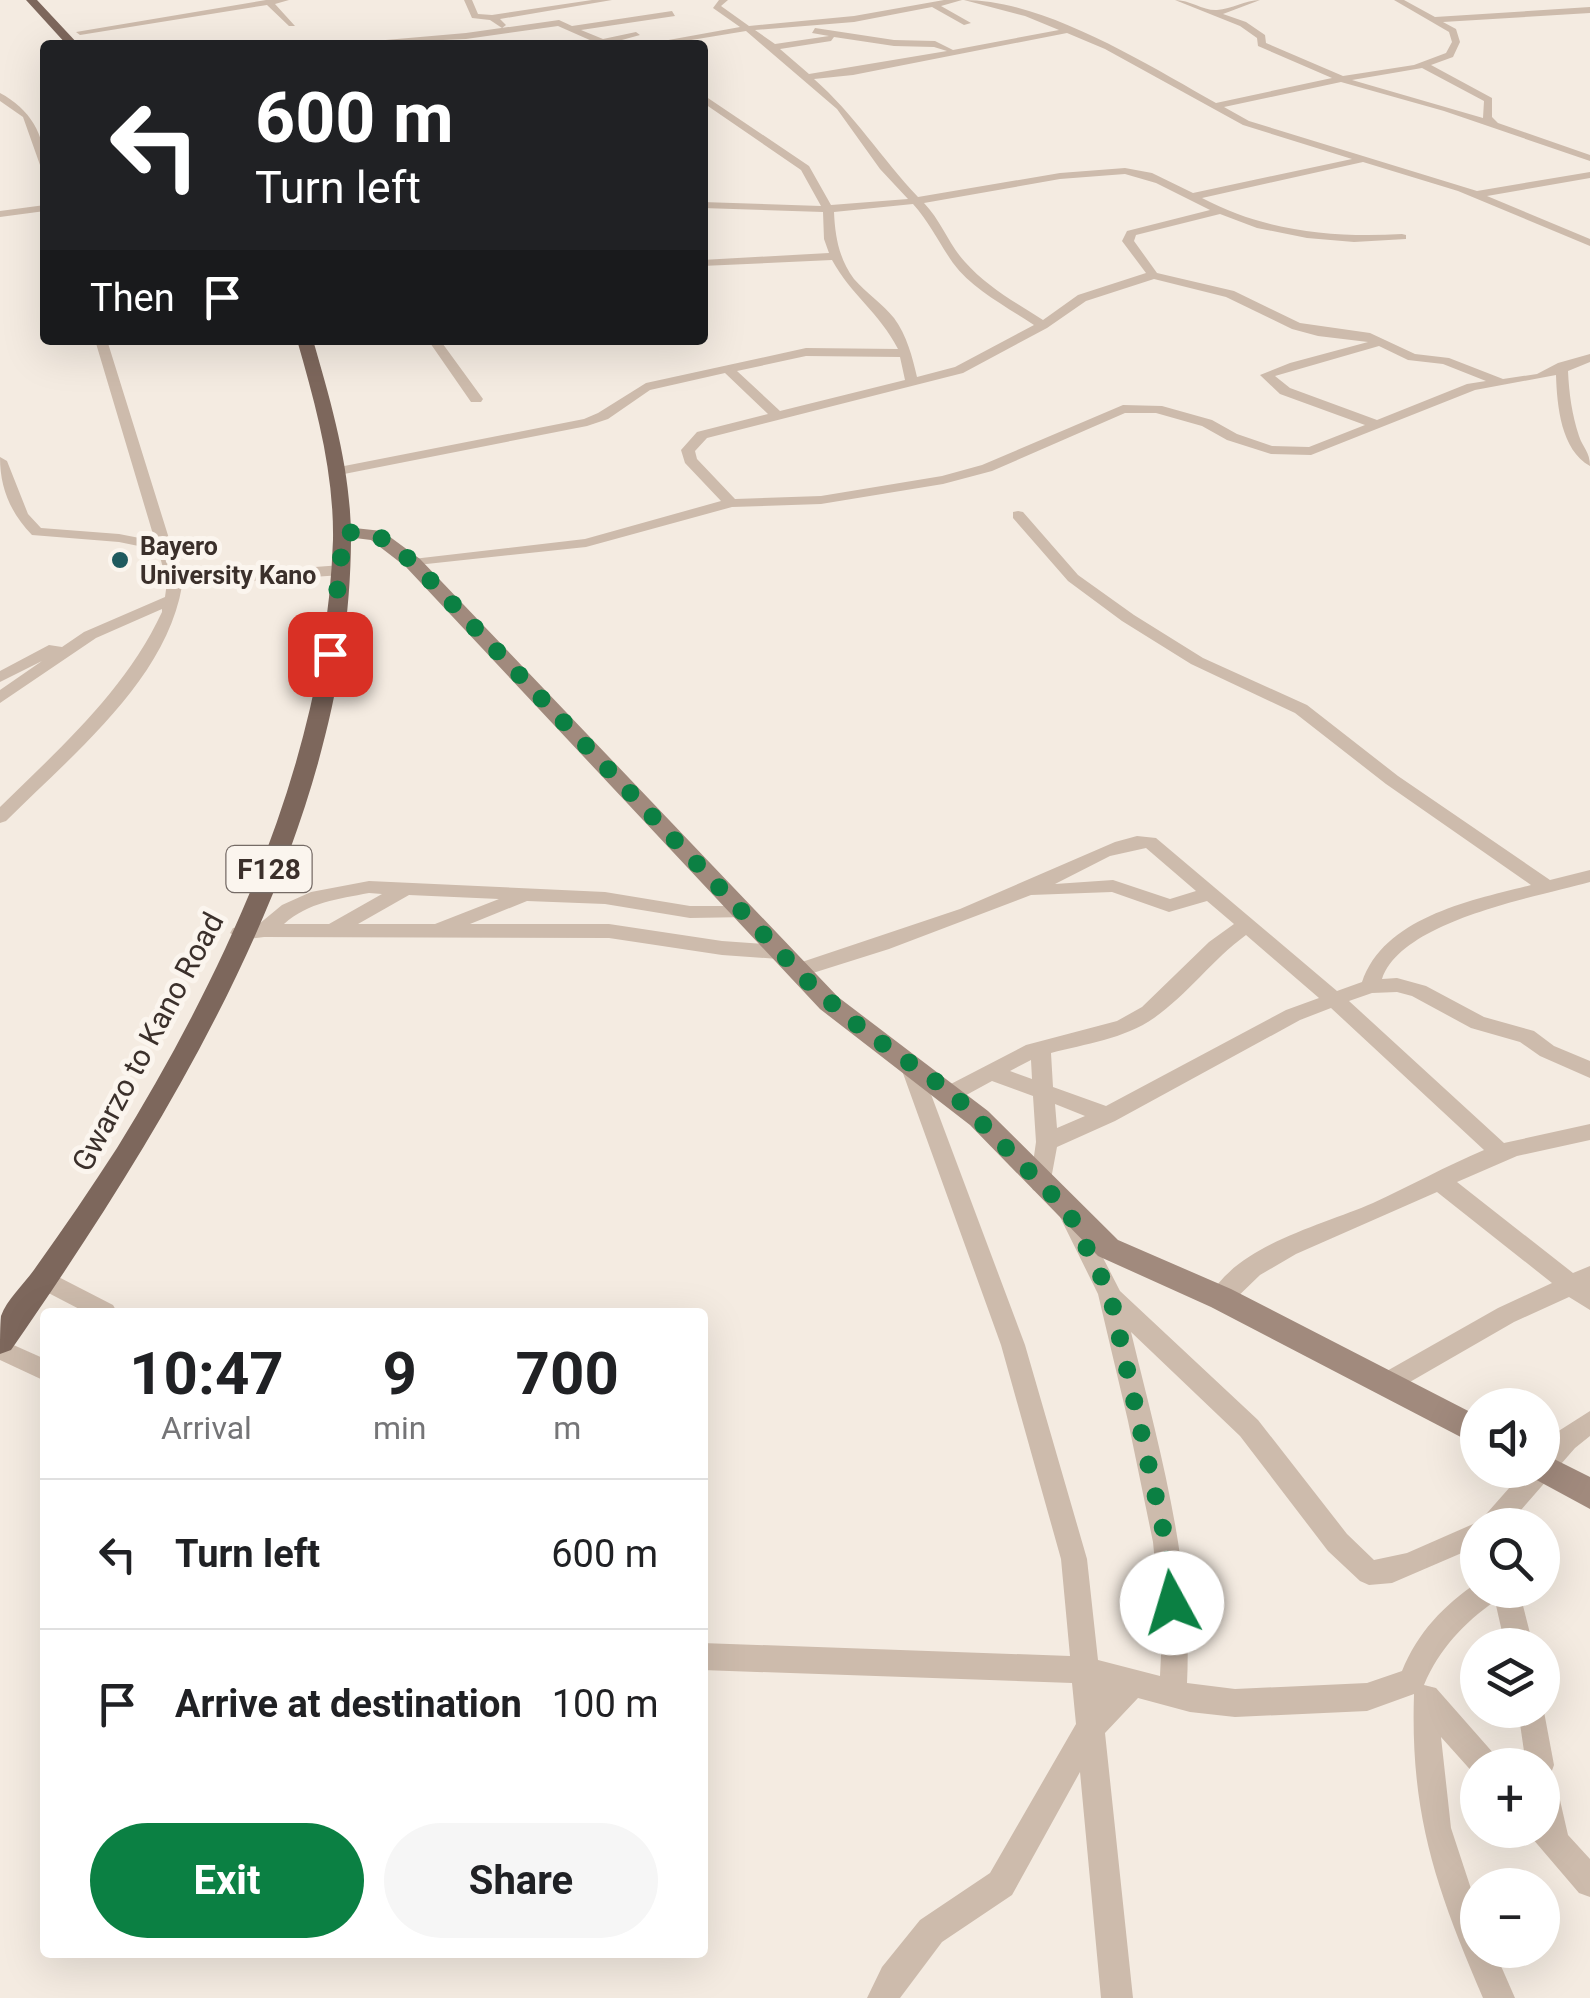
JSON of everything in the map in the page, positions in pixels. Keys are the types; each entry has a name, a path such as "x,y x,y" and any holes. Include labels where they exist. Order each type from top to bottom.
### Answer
{"main road":[{"path":"30,0 68,40"},
{"path":"70,19 88,40"},
{"name":"Gwarzo to Kano Road","path":"0,1341 143,1126 240,934 303,780 330,654 344,532 340,470 325,398 308,345"}],"street":[{"path":"468,0 474,16 492,18 608,0"},
{"path":"724,0 716,6 777,50 844,112 912,200 937,224 959,263 993,294 1042,325"},
{"path":"675,40 770,25 840,21 958,0"},
{"path":"968,0 1017,11 1140,61 1246,123 1476,194 1590,243"},
{"path":"1179,0 1243,24 1262,37 1258,42 1261,44 1343,80 1590,158"},
{"path":"1215,13 1256,0"},
{"path":"1214,106 1424,65 1450,55 1456,42 1452,31 1398,0"},
{"path":"80,32 275,1 292,24"},
{"path":"934,5 967,23"},
{"path":"1432,20 1590,10"},
{"path":"567,29 672,14"},
{"path":"492,18 507,30"},
{"path":"468,40 559,23 596,40"},
{"path":"380,24 383,40"},
{"path":"770,25 876,41"},
{"path":"807,77 853,72 1068,30"},
{"path":"621,40 636,36"},
{"path":"814,45 848,36"},
{"path":"814,45 876,41 936,44 955,52"},
{"path":"777,50 820,50 814,45"},
{"path":"836,61 853,72"},
{"path":"1424,65 1490,100 1487,117 1495,126"},
{"path":"0,96 27,116 40,151"},
{"path":"708,101 805,168 828,209 836,256 849,280 882,309 906,353 913,384"},
{"path":"1190,198 1361,160"},
{"path":"708,205 882,207 1072,175 1127,171 1149,176 1221,211 1332,240 1402,237"},
{"path":"1476,194 1590,176"},
{"path":"0,214 40,209"},
{"path":"1153,274 1128,241 1131,233 1221,211"},
{"path":"708,262 836,256"},
{"path":"731,502 690,460 688,450 692,442 710,432 959,370 1042,325 1082,298 1153,274 1230,294 1305,329 1359,334 1412,357 1444,361 1504,383"},
{"path":"1377,425 1285,391 1266,375 1317,357 1352,352 1380,342"},
{"path":"0,817 134,674 160,640 175,590 103,345"},
{"path":"438,345 476,398"},
{"path":"340,470 587,422 603,416 646,387 806,352 906,353"},
{"path":"414,563 586,543 731,502 821,500 971,474 1124,408 1157,409 1207,423 1252,444 1298,453 1472,387 1522,381 1590,358"},
{"path":"1562,366 1563,396 1574,442 1590,462"},
{"path":"729,370 778,417"},
{"path":"1522,381 1563,396"},
{"path":"0,460 21,515 37,532 119,538 164,547"},
{"path":"1018,515 1073,578 1128,618 1196,661 1300,709 1392,780 1548,888"},
{"path":"344,532 376,534 414,563 829,1003 952,1093 1108,1248 1221,1298 1460,1422"},
{"path":"0,698 90,636 175,590 342,570"},
{"path":"0,677 44,652 90,636"},
{"path":"240,934 264,930 609,931 788,962 870,951 1142,841 1150,842 1334,1000 1501,1152"},
{"path":"1370,986 1378,962 1399,950 1416,930 1447,917 1590,876"},
{"path":"264,930 288,909 318,896 369,886 606,898 690,912 742,912"},
{"path":"330,932 411,886"},
{"path":"1016,894 1113,886 1169,906 1209,894"},
{"path":"433,932 529,896"},
{"path":"952,1093 1040,1048 1123,1027 1149,1012 1216,947 1246,925"},
{"path":"1047,1142 1107,1115 1293,1014 1370,986 1397,986 1418,992 1478,1023 1527,1036 1547,1051 1590,1070"},
{"path":"1040,1048 1047,1142 1041,1184"},
{"path":"910,1064 1013,1345 1074,1559 1117,1998"},
{"path":"992,1073 1107,1115"},
{"path":"1221,1298 1235,1280 1280,1250 1501,1152 1590,1132"},
{"path":"1440,1182 1579,1280 1590,1300"},
{"path":"1068,1211 1110,1294 1166,1542 1176,1634 1172,1694"},
{"path":"43,1280 97,1308"},
{"path":"1387,1383 1434,1354 1579,1280"},
{"path":"1110,1294 1152,1339 1192,1371 1249,1427 1368,1572 1376,1574 1411,1565 1460,1542"},
{"path":"0,1349 40,1369"},
{"path":"1560,1447 1590,1422"},
{"path":"1560,1478 1590,1494"},
{"path":"1506,1508 1524,1488"},
{"path":"1460,1903 1437,1844 1428,1795 1420,1691 1429,1644 1448,1620 1465,1608"},
{"path":"708,1656 1083,1670 1172,1694 1235,1704 1308,1702 1420,1691"},
{"path":"883,1998 893,1978 931,1931 1001,1884 1089,1729 1133,1683"},
{"path":"1420,1691 1470,1748"},
{"path":"1560,1848 1590,1882"},
{"path":"1486,1968 1499,1998"}],"place":[{"name":"Bayero University Kano","path":"120,560"}],"route":[{"path":"330,654 344,532 376,534 414,563 829,1003 952,1093 1068,1211 1110,1294 1166,1542 1172,1603"}]}
